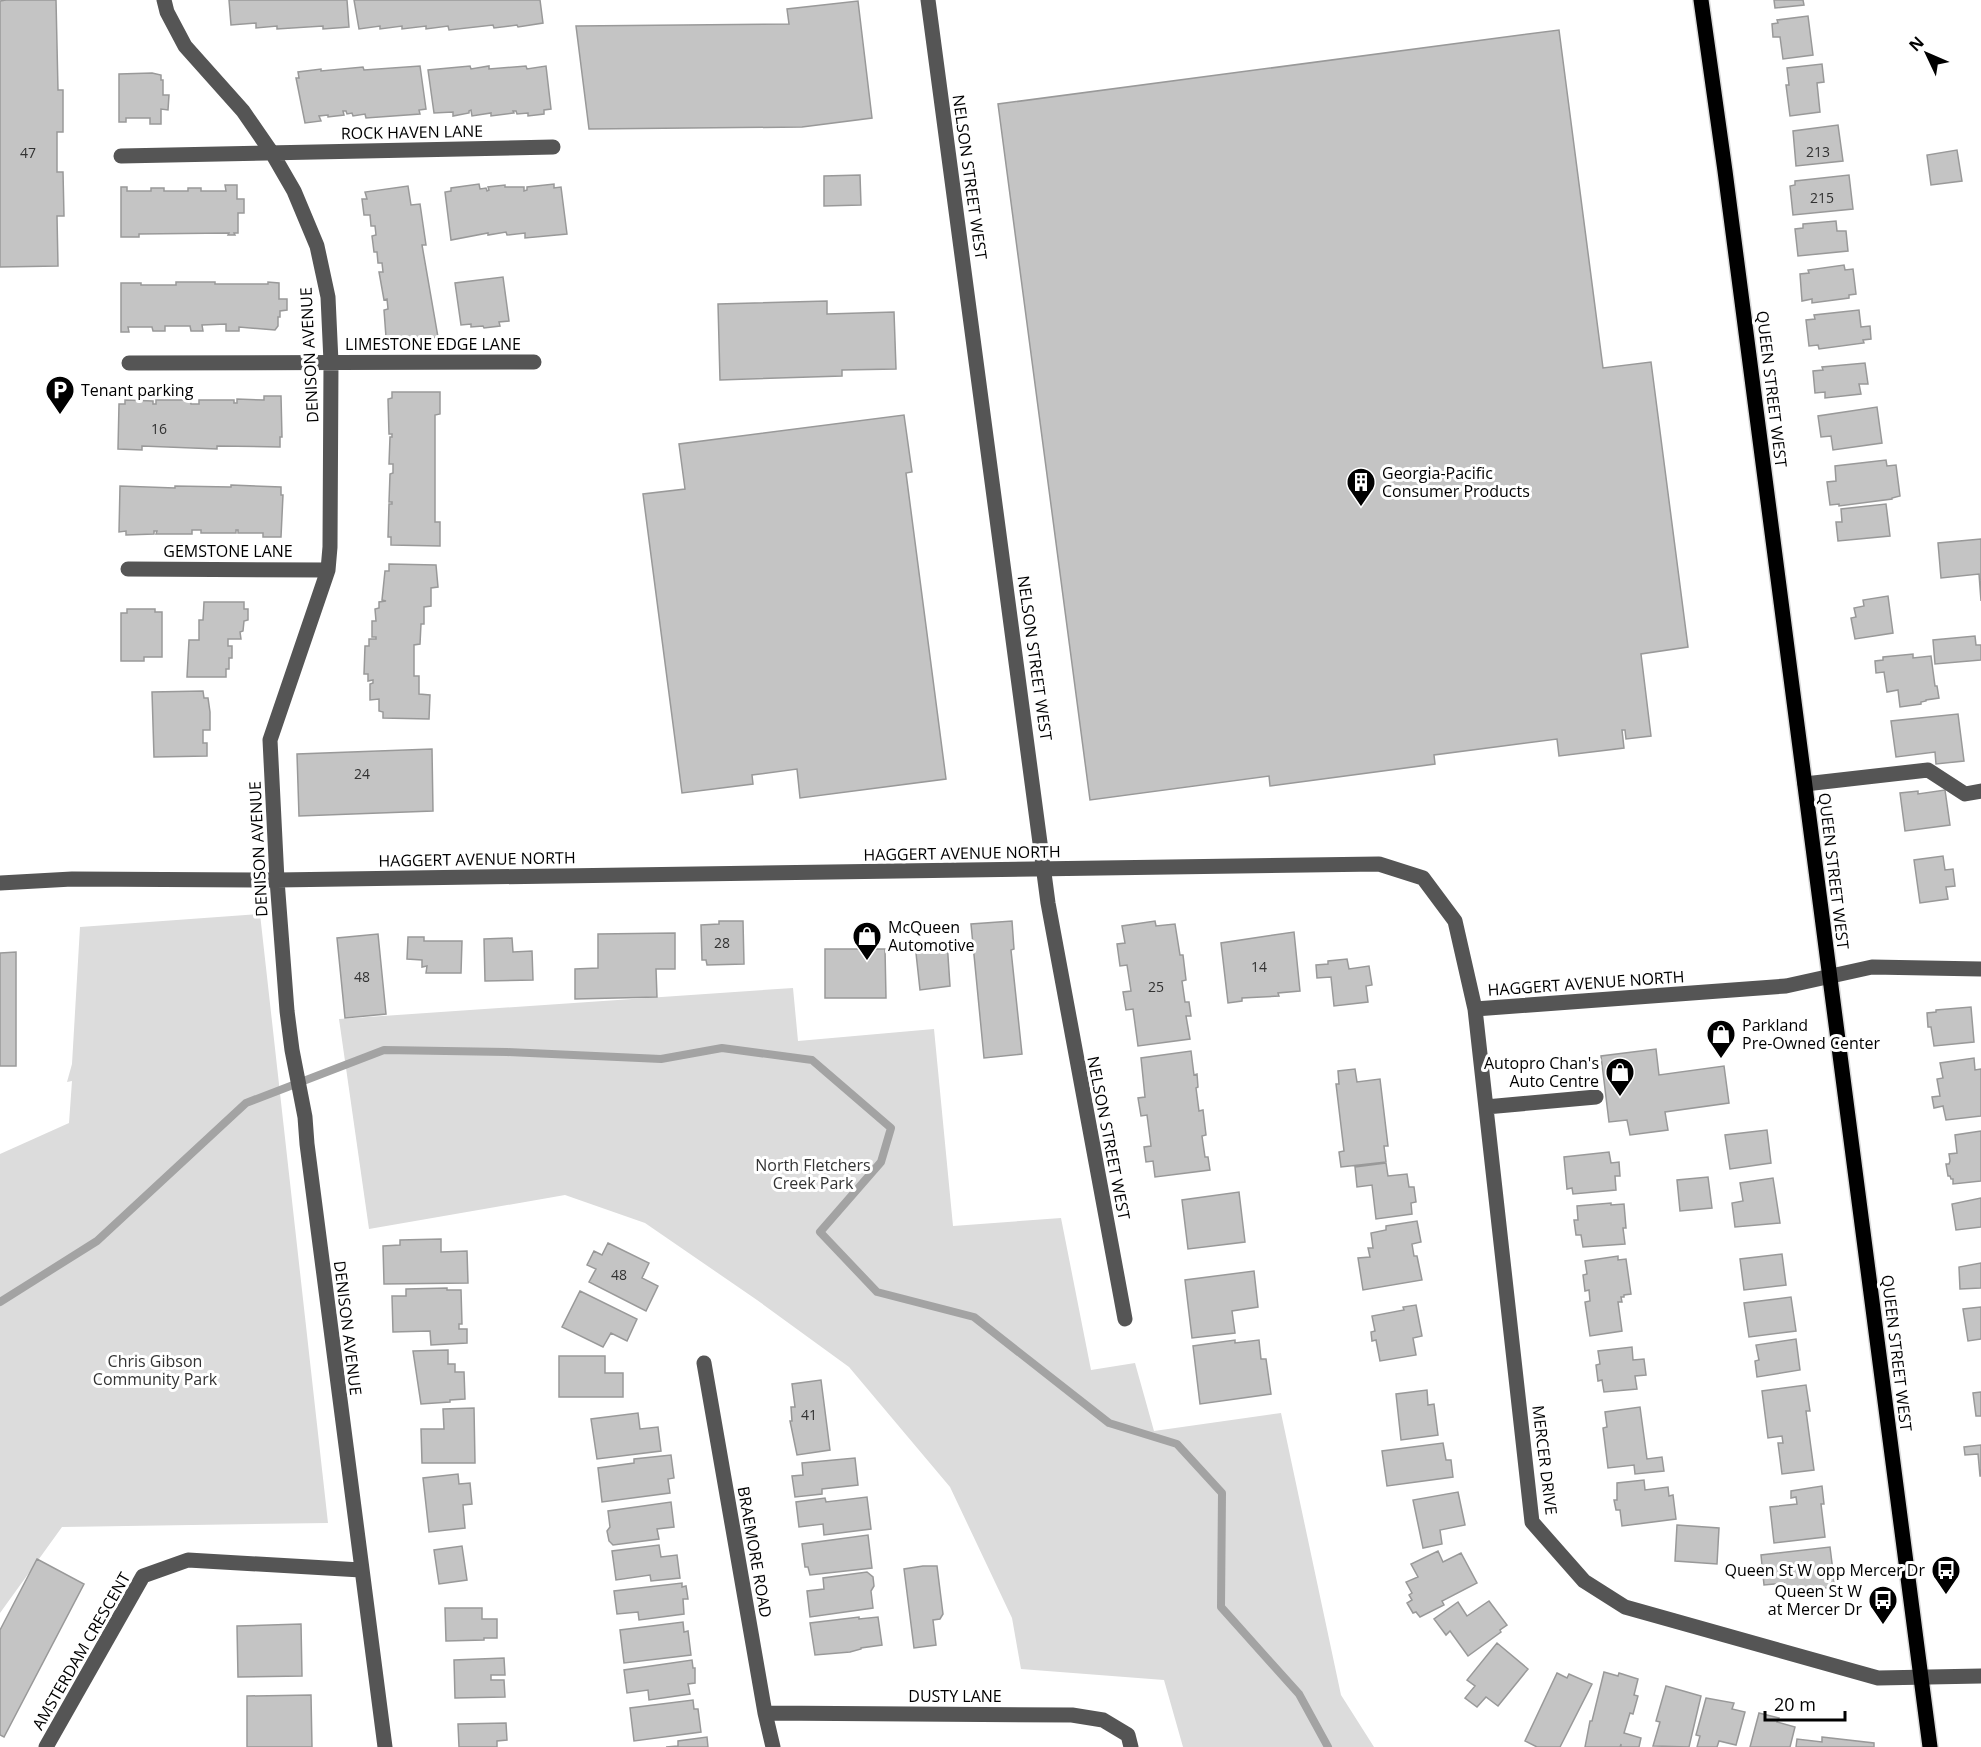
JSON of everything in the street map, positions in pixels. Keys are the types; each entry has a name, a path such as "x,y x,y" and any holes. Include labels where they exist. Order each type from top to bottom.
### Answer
{"main road":[{"name":"QUEEN STREET WEST","path":"1701,0 1930,1747"}],"street":[{"name":"DENISON AVENUE","path":"164,0 167,12 185,46 243,111 272,153 294,191 316,246 328,297 331,362 328,570 270,740 287,1011 305,1118 360,1570 385,1747"},
{"name":"NELSON STREET WEST","path":"928,0 1049,911 1125,1318"},
{"name":"ROCK HAVEN LANE","path":"121,156 553,147"},
{"name":"LIMESTONE EDGE LANE","path":"129,363 534,362"},
{"name":"GEMSTONE LANE","path":"128,569 328,570"},
{"path":"1805,784 1928,770 1965,794 1981,791"},
{"name":"HAGGERT AVENUE NORTH","path":"0,883 72,879 277,880 1379,864 1423,878 1455,921 1475,1009 1786,986 1872,968 1981,969"},
{"name":"MERCER DRIVE","path":"1475,1009 1532,1522 1584,1581 1625,1607 1878,1678 1981,1676"},
{"path":"1486,1107 1596,1097"},
{"name":"BRAEMORE ROAD","path":"704,1363 765,1713 773,1747"},
{"name":"AMSTERDAM CRESCENT","path":"46,1747 143,1576 188,1560 360,1570"},
{"name":"DUSTY LANE","path":"765,1713 1072,1714 1103,1720 1128,1735 1131,1747"}],"green space":[{"name":"Chris Gibson Community Park","path":"260,914 328,1523 62,1527 0,1613 0,1154 69,1123 72,1081 67,1082 72,1064 80,927"},
{"name":"North Fletchers Creek Park","path":"793,988 798,1041 934,1029 953,1226 1061,1218 1091,1370 1135,1363 1154,1431 1281,1413 1341,1695 1374,1747 1183,1747 1164,1680 1021,1669 1012,1618 950,1487 849,1367 645,1223 565,1195 369,1229 339,1019"}],"building":[{"path":"56,0 58,90 63,90 63,132 57,132 57,172 63,172 64,216 57,216 58,266 0,267 0,1"},
{"path":"229,0 347,0 349,27 277,29 277,26 256,28 256,23 231,25"},
{"path":"354,0 540,0 543,23 518,27 517,25 494,28 493,25 449,30 448,26 402,29 402,26 380,29 380,26 359,29"},
{"path":"1774,0 1803,0 1804,5 1775,8"},
{"path":"858,1 872,118 802,127 589,129 576,26 789,24 787,9"},
{"path":"1808,16 1813,55 1783,59 1780,37 1773,37 1772,24 1778,23 1777,20"},
{"name":"Georgia-Pacific Consumer Products","path":"1559,30 1603,368 1651,362 1688,647 1641,654 1651,736 1626,739 1625,730 1622,730 1624,748 1559,756 1557,739 1434,755 1435,764 1270,786 1269,776 1090,800 998,104"},
{"path":"1822,64 1824,82 1817,83 1820,112 1790,116 1786,85 1789,85 1787,68"},
{"path":"420,66 426,109 419,110 420,114 366,118 365,114 353,116 352,113 347,114 343,111 344,115 319,116 321,121 305,123 296,78 299,78 298,72 321,69 321,71 363,67 364,70"},
{"path":"470,66 471,69 489,66 489,69 526,66 527,69 546,66 551,109 544,110 544,114 528,116 528,113 517,114 516,111 491,116 491,113 472,116 471,110 469,113 453,116 453,112 434,113 428,70"},
{"path":"119,74 161,75 163,95 169,95 168,110 161,109 161,124 150,124 150,118 126,118 126,122 119,122"},
{"path":"1838,125 1843,161 1796,166 1793,131"},
{"path":"1957,150 1962,181 1931,185 1927,155"},
{"path":"860,175 861,205 824,206 824,176"},
{"path":"1849,175 1853,209 1793,215 1790,186 1795,185 1795,181"},
{"path":"479,184 480,189 486,188 487,191 488,187 505,185 505,187 524,187 524,191 527,187 554,184 554,188 561,187 567,234 525,238 525,233 507,235 506,232 451,240 445,192 451,191 451,188"},
{"path":"225,185 237,185 237,199 244,199 244,213 238,213 238,233 234,233 235,235 228,235 229,233 139,234 139,237 121,237 121,187 127,187 127,191 151,191 151,188 164,188 164,191 188,191 188,188 201,188 201,191 226,191"},
{"path":"408,186 411,205 420,204 426,245 422,245 438,337 391,344 390,336 386,337 384,310 388,309 379,272 383,272 382,263 378,263 377,252 374,252 372,236 376,235 375,226 371,226 370,215 364,215 362,199 367,199 365,192"},
{"path":"1836,221 1837,231 1846,231 1848,251 1798,256 1795,229 1803,228 1803,224"},
{"path":"1844,265 1845,270 1853,269 1856,294 1849,295 1849,298 1812,303 1812,299 1802,301 1800,274 1809,273 1808,270"},
{"path":"503,277 509,321 499,322 500,326 484,328 483,326 471,327 471,324 461,325 455,283"},
{"path":"176,282 279,283 279,299 287,299 287,310 280,311 278,326 275,330 239,327 239,331 226,331 226,324 202,325 203,331 191,331 190,326 165,326 165,331 153,331 152,327 128,327 129,332 121,332 121,283 176,285"},
{"path":"827,301 827,314 894,312 896,369 842,370 842,376 720,380 718,304"},
{"path":"1859,310 1861,327 1870,326 1871,339 1863,340 1864,343 1819,349 1818,345 1809,346 1806,320 1815,319 1814,315"},
{"path":"1865,363 1868,384 1859,384 1861,394 1825,398 1825,392 1815,393 1813,371 1823,370 1822,367"},
{"path":"392,392 440,392 440,414 435,415 435,522 440,522 440,546 391,545 391,537 388,537 389,504 392,504 389,502 390,474 393,473 393,464 389,464 392,434 389,434 388,399 392,398"},
{"path":"264,396 281,396 282,437 280,437 280,447 217,446 217,449 142,446 142,450 118,449 119,404 125,404 125,400 153,401 153,404 156,404 156,400 190,400 191,404 199,404 199,400 234,400 234,403 237,403 237,399 264,400"},
{"path":"1877,407 1882,443 1833,450 1831,436 1821,437 1818,416"},
{"path":"904,415 912,472 906,473 946,779 800,798 797,769 752,775 753,784 682,793 643,494 685,489 679,444"},
{"path":"1886,460 1887,466 1896,465 1900,496 1839,506 1839,504 1830,505 1827,482 1836,481 1835,466"},
{"path":"231,485 281,487 281,495 283,495 281,537 263,537 263,533 238,533 238,530 236,533 201,533 201,530 192,530 192,534 156,534 157,531 154,531 154,534 126,535 126,531 119,532 120,486 175,488 175,486 231,487"},
{"path":"1886,504 1890,536 1838,541 1836,522 1842,522 1841,509"},
{"path":"1981,539 1981,601 1979,574 1941,578 1938,543"},
{"path":"389,564 436,565 438,587 431,588 431,606 424,607 424,624 421,624 420,644 414,645 414,676 419,676 419,694 430,695 429,719 383,718 383,712 379,711 379,699 370,700 370,684 373,680 368,681 368,674 364,674 365,646 369,646 369,639 376,639 372,637 372,621 376,621 375,609 379,608 379,602 386,601 382,600 385,571 389,571"},
{"path":"1888,596 1893,633 1855,639 1851,618 1856,617 1854,608 1864,606 1863,600"},
{"path":"204,602 244,602 244,609 248,609 248,620 244,621 243,631 240,632 241,639 228,639 228,646 232,646 232,658 229,658 226,677 187,677 189,640 199,640 199,620 203,620"},
{"path":"127,609 155,609 155,612 162,612 162,657 144,657 144,661 121,661 121,613 127,613"},
{"path":"1975,636 1976,645 1981,645 1981,660 1935,664 1933,640"},
{"path":"1913,654 1913,658 1931,656 1939,698 1900,707 1898,690 1887,692 1884,672 1876,673 1875,661 1883,660 1883,657"},
{"path":"203,691 204,698 208,698 210,712 210,730 203,730 203,743 207,743 207,756 154,757 152,692"},
{"path":"1958,714 1964,761 1936,764 1935,752 1896,757 1891,721"},
{"path":"432,749 433,811 299,816 297,754"},
{"path":"1945,790 1950,825 1905,831 1900,793 1918,791 1918,794"},
{"path":"1943,856 1945,870 1953,869 1955,886 1946,887 1948,899 1920,903 1914,860"},
{"path":"719,921 743,921 744,964 707,965 706,960 702,960 701,925 719,924"},
{"path":"1012,921 1014,949 1011,950 1022,1054 984,1058 971,924"},
{"path":"1155,921 1156,926 1175,924 1180,955 1183,955 1186,980 1182,981 1185,1002 1189,1002 1191,1016 1186,1016 1190,1039 1138,1046 1133,1009 1126,1010 1123,992 1131,991 1127,965 1120,966 1117,944 1125,943 1122,926"},
{"path":"1294,932 1300,991 1278,993 1279,996 1242,998 1242,1001 1228,1003 1221,943"},
{"path":"675,933 675,969 656,969 657,997 575,999 575,969 598,968 598,934"},
{"path":"378,934 386,1014 345,1018 337,938"},
{"path":"408,937 424,937 424,941 462,941 461,973 426,973 427,966 422,967 422,960 407,959"},
{"path":"512,938 513,952 532,951 533,980 485,981 484,939"},
{"path":"947,941 950,986 920,990 915,944"},
{"path":"825,949 885,949 886,998 825,998"},
{"path":"16,952 16,1066 0,1066 0,953"},
{"path":"1347,959 1349,969 1369,966 1372,985 1366,986 1368,1002 1334,1006 1331,977 1317,978 1316,965"},
{"path":"1971,1007 1974,1042 1934,1046 1931,1027 1928,1027 1927,1013"},
{"path":"1656,1049 1659,1075 1724,1066 1729,1103 1665,1112 1668,1130 1630,1135 1627,1120 1609,1122 1601,1056"},
{"path":"1191,1051 1194,1075 1197,1074 1199,1111 1203,1110 1206,1135 1202,1136 1205,1157 1208,1157 1210,1170 1155,1177 1153,1161 1146,1162 1144,1147 1151,1146 1147,1115 1141,1116 1138,1098 1145,1097 1141,1058"},
{"path":"1974,1058 1975,1070 1981,1069 1981,1116 1946,1120 1943,1106 1934,1108 1932,1097 1940,1096 1937,1079 1943,1078 1940,1063"},
{"path":"1355,1069 1357,1082 1380,1079 1388,1146 1384,1146 1386,1162 1341,1167 1339,1152 1344,1151 1336,1084 1339,1084 1338,1071"},
{"path":"1767,1130 1771,1163 1730,1169 1725,1135"},
{"path":"1981,1131 1981,1181 1953,1184 1953,1179 1948,1176 1946,1164 1950,1161 1949,1154 1957,1153 1955,1135"},
{"path":"1609,1152 1611,1163 1619,1162 1620,1176 1615,1176 1616,1190 1573,1194 1572,1188 1567,1189 1564,1157"},
{"path":"1386,1163 1388,1176 1407,1174 1409,1187 1414,1187 1416,1202 1411,1203 1412,1214 1376,1219 1372,1185 1357,1187 1355,1167"},
{"path":"1708,1177 1712,1208 1680,1211 1677,1180"},
{"path":"1773,1178 1780,1223 1735,1227 1732,1203 1743,1201 1740,1183"},
{"path":"1239,1192 1245,1242 1188,1249 1182,1200"},
{"path":"1981,1198 1981,1227 1956,1230 1952,1204"},
{"path":"1611,1203 1611,1205 1624,1204 1625,1244 1583,1247 1581,1235 1576,1235 1574,1220 1578,1220 1577,1206"},
{"path":"1417,1221 1421,1242 1412,1244 1422,1280 1363,1290 1358,1258 1370,1257 1368,1248 1373,1248 1371,1233 1386,1230 1386,1226"},
{"path":"441,1239 441,1252 467,1251 468,1283 384,1284 383,1246 400,1245 400,1240"},
{"path":"608,1243 649,1263 642,1278 658,1286 646,1311 589,1282 596,1269 587,1265 594,1251 602,1255"},
{"path":"1782,1254 1786,1285 1744,1290 1740,1259"},
{"path":"1618,1256 1618,1260 1626,1259 1631,1294 1624,1295 1621,1297 1622,1302 1618,1302 1622,1331 1590,1336 1585,1302 1590,1301 1589,1290 1585,1291 1583,1275 1587,1274 1585,1261"},
{"path":"1981,1263 1981,1288 1960,1289 1959,1267"},
{"path":"1254,1271 1258,1307 1232,1311 1235,1333 1192,1338 1185,1280"},
{"path":"447,1288 447,1290 461,1290 462,1324 459,1324 459,1329 467,1329 467,1343 431,1345 430,1331 393,1332 392,1296 406,1296 406,1289"},
{"path":"580,1291 637,1319 627,1341 611,1333 603,1347 562,1327"},
{"path":"1791,1297 1796,1331 1749,1337 1744,1303"},
{"path":"1416,1305 1422,1336 1413,1338 1416,1355 1380,1361 1376,1340 1372,1341 1371,1332 1375,1331 1372,1316 1404,1310 1403,1307"},
{"path":"1981,1307 1981,1339 1968,1341 1963,1309"},
{"path":"1796,1339 1800,1370 1757,1377 1755,1361 1759,1360 1756,1345"},
{"path":"1235,1340 1235,1343 1259,1340 1261,1359 1266,1359 1271,1394 1200,1404 1193,1346"},
{"path":"1632,1347 1633,1360 1644,1359 1646,1375 1635,1376 1637,1389 1604,1392 1602,1380 1598,1381 1596,1365 1600,1364 1598,1351"},
{"path":"448,1350 448,1364 455,1364 455,1372 464,1372 465,1399 421,1404 413,1351"},
{"path":"559,1356 605,1356 605,1373 623,1373 623,1397 559,1397"},
{"path":"821,1380 830,1450 797,1455 790,1421 792,1421 791,1407 795,1407 792,1384"},
{"path":"1806,1385 1810,1411 1806,1411 1814,1470 1782,1474 1778,1443 1783,1443 1782,1436 1768,1438 1762,1391"},
{"path":"1427,1390 1428,1405 1434,1404 1438,1435 1401,1440 1396,1394"},
{"path":"1981,1392 1981,1416 1976,1416 1973,1393"},
{"path":"1640,1407 1647,1459 1662,1457 1664,1471 1635,1474 1634,1465 1608,1468 1603,1428 1607,1427 1605,1412"},
{"path":"474,1408 475,1463 422,1463 421,1429 444,1429 443,1409"},
{"path":"638,1413 640,1429 658,1427 661,1451 597,1459 591,1419"},
{"path":"1443,1443 1446,1460 1451,1460 1453,1477 1387,1486 1382,1451"},
{"path":"1981,1445 1980,1476 1978,1454 1965,1455 1964,1447"},
{"path":"671,1455 674,1478 668,1479 670,1493 602,1502 598,1468 634,1463 634,1459"},
{"path":"855,1458 858,1485 822,1489 822,1494 795,1497 792,1476 803,1475 802,1463"},
{"path":"458,1474 459,1484 470,1483 472,1504 463,1505 465,1528 429,1532 423,1478"},
{"path":"1644,1480 1645,1490 1668,1487 1669,1496 1673,1495 1676,1519 1622,1526 1620,1510 1616,1510 1614,1500 1617,1500 1617,1483"},
{"path":"1822,1486 1824,1504 1821,1504 1825,1537 1774,1543 1770,1507 1797,1504 1796,1497 1791,1498 1791,1491"},
{"path":"1458,1492 1465,1525 1440,1530 1442,1544 1423,1548 1413,1500"},
{"path":"867,1497 871,1529 824,1535 823,1524 799,1527 796,1502 825,1498 826,1502"},
{"path":"671,1502 674,1527 657,1529 659,1539 613,1545 609,1541 608,1511"},
{"path":"1677,1525 1719,1528 1717,1564 1675,1561"},
{"path":"868,1535 872,1568 810,1575 808,1567 805,1567 802,1544"},
{"path":"659,1545 661,1557 677,1555 680,1578 651,1581 650,1575 616,1580 612,1551"},
{"path":"462,1546 467,1580 439,1584 434,1550"},
{"path":"1830,1547 1835,1587 1807,1590 1806,1587 1785,1589 1784,1583 1764,1585 1761,1555"},
{"path":"1438,1551 1443,1562 1461,1553 1477,1583 1442,1601 1444,1605 1420,1617 1416,1612 1413,1613 1407,1603 1412,1600 1409,1595 1412,1593 1406,1582 1418,1577 1411,1564"},
{"path":"37,1559 84,1584 4,1737 0,1735 0,1630"},
{"path":"937,1566 943,1614 940,1619 933,1620 936,1645 914,1648 904,1569"},
{"path":"867,1572 873,1577 874,1586 871,1591 873,1608 810,1617 807,1591 824,1589 823,1578"},
{"path":"682,1583 682,1587 686,1586 688,1599 683,1599 684,1614 639,1620 638,1612 617,1614 614,1591"},
{"path":"1489,1601 1507,1625 1468,1656 1450,1631 1446,1635 1434,1619 1458,1602 1467,1616"},
{"path":"445,1608 482,1608 482,1619 497,1619 497,1638 446,1641"},
{"path":"859,1617 859,1619 878,1617 882,1645 850,1652 815,1655 810,1623"},
{"path":"683,1622 684,1632 688,1631 691,1655 624,1663 620,1630"},
{"path":"301,1624 302,1676 238,1677 237,1626"},
{"path":"1497,1643 1528,1669 1498,1706 1486,1697 1477,1707 1465,1698 1475,1686 1467,1680"},
{"path":"504,1658 505,1675 491,1675 491,1680 504,1680 505,1697 455,1698 454,1660"},
{"path":"692,1660 693,1668 695,1668 695,1683 688,1684 690,1694 649,1700 648,1690 627,1693 624,1670"},
{"path":"1604,1672 1618,1676 1619,1673 1638,1679 1634,1695 1638,1696 1624,1733 1641,1738 1639,1747 1621,1747 1621,1744 1620,1747 1585,1747"},
{"path":"1557,1673 1567,1678 1569,1674 1592,1684 1560,1747 1537,1747 1525,1741"},
{"path":"1666,1686 1701,1696 1689,1747 1653,1746 1660,1722 1656,1721"},
{"path":"311,1695 312,1747 247,1747 247,1696"},
{"path":"1706,1698 1734,1703 1732,1709 1745,1712 1736,1745 1719,1741 1717,1747 1697,1747 1700,1736 1696,1735"},
{"path":"693,1700 694,1709 698,1709 701,1732 634,1741 630,1708"},
{"path":"1759,1713 1779,1718 1777,1722 1795,1727 1790,1747 1750,1747"},
{"path":"506,1723 507,1740 497,1741 497,1747 459,1747 458,1724"},
{"path":"707,1737 708,1747 666,1747 678,1746 678,1741"},
{"path":"1822,1737 1874,1743 1874,1747 1796,1747 1797,1739 1822,1742"}],"waterway":[{"path":"0,1302 97,1241 246,1103 384,1050 507,1052 661,1059 722,1048 812,1060 891,1128 881,1162 820,1232 877,1292 974,1317 1109,1423 1177,1444 1222,1493 1221,1607 1299,1694 1328,1747"}],"place":[{"name":"Tenant parking","path":"60,416"},
{"name":"Georgia-Pacific Consumer Products","path":"1361,508"},
{"name":"McQueen Automotive","path":"867,962"},
{"name":"Parkland Pre-Owned Center","path":"1721,1060"},
{"name":"Autopro Chan's Auto Centre","path":"1620,1098"},
{"name":"Queen St W opp Mercer Dr","path":"1946,1596"},
{"name":"Queen St W at Mercer Dr","path":"1883,1626"}]}
